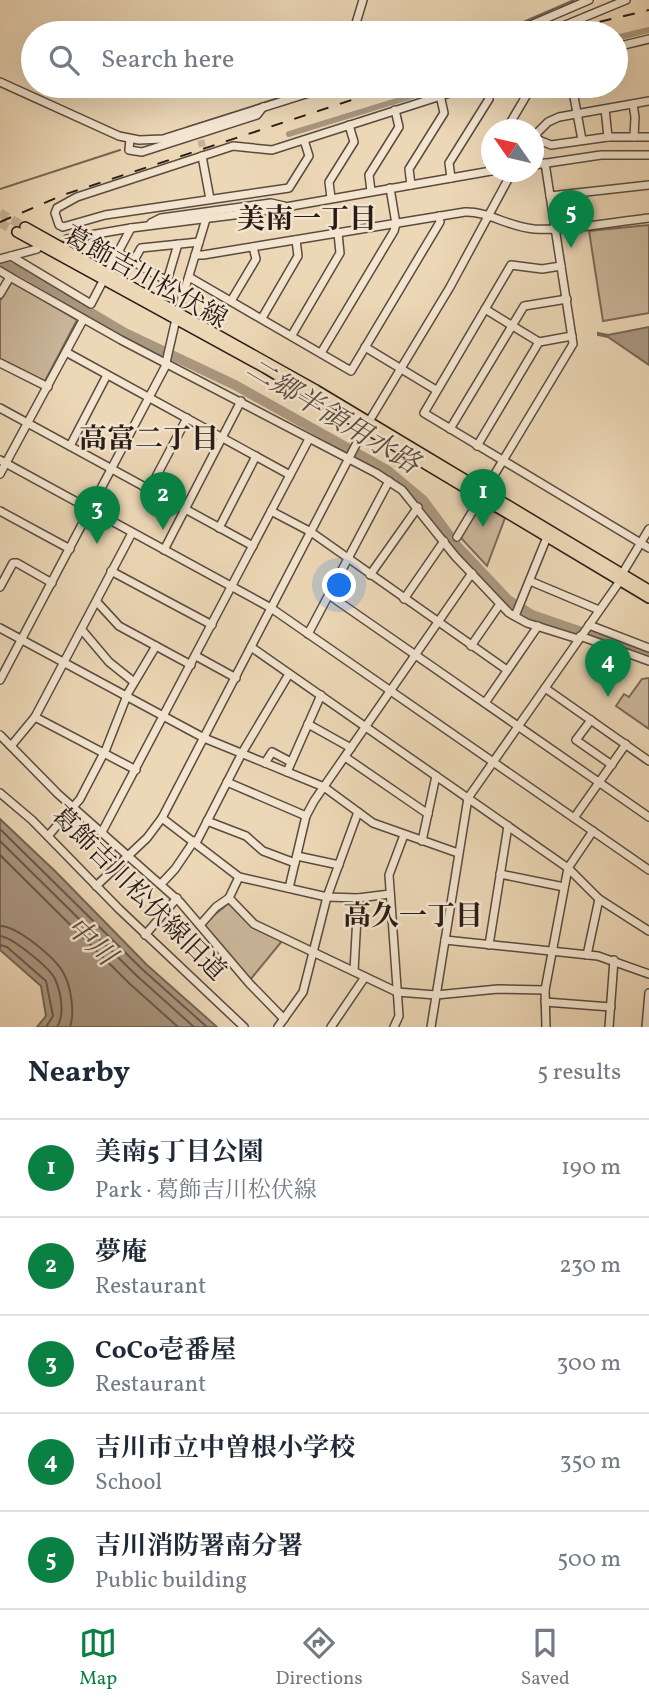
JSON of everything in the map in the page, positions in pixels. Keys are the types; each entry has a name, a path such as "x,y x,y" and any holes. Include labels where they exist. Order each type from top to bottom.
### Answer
{"main road":[{"name":"葛飾吉川松伏線","path":"21,230 177,315 366,425 621,577 649,598"},
{"name":"葛飾吉川松伏線","path":"483,495 547,537 649,590"}],"street":[{"path":"357,21 363,0"},
{"path":"540,21 589,0"},
{"path":"597,13 615,0"},
{"path":"576,21 626,0"},
{"path":"628,44 649,39"},
{"path":"0,82 21,91"},
{"path":"36,98 130,139 163,139 293,98"},
{"path":"304,140 309,156 289,188 105,215 64,227 59,225 55,213 57,208 77,197 233,146 272,150 431,98"},
{"path":"411,185 409,169 444,113 441,98"},
{"path":"451,178 449,163 489,98"},
{"path":"512,119 525,98"},
{"path":"574,98 582,140"},
{"path":"544,126 548,122 576,114 649,101"},
{"path":"633,104 634,137"},
{"path":"130,139 129,150 142,152 201,137 257,115 264,107"},
{"path":"605,109 608,137"},
{"path":"371,191 369,175 400,127 395,110"},
{"path":"331,198 329,182 354,142 349,125"},
{"path":"544,142 551,145 608,137 649,137"},
{"path":"457,537 571,348 572,336 545,163 601,155 649,155"},
{"path":"202,156 215,212"},
{"path":"67,239 289,206 481,173"},
{"path":"96,886 147,838 162,818 366,425 454,278 507,182"},
{"path":"550,196 649,185"},
{"path":"321,353 396,224 390,188"},
{"path":"140,227 161,219 271,203 289,206"},
{"path":"195,255 472,212 520,227 555,228 649,218"},
{"path":"189,277 351,371 439,222 439,216"},
{"path":"0,680 112,469 167,357 206,219"},
{"path":"11,256 91,304 131,228"},
{"path":"292,335 340,253 338,233"},
{"path":"262,318 298,256 296,240"},
{"path":"133,262 141,248 199,242"},
{"path":"118,253 167,281 178,244"},
{"path":"231,300 256,258 253,247"},
{"path":"0,259 37,249"},
{"path":"561,266 542,269 511,265 424,413 649,548"},
{"path":"0,271 83,320 167,357 309,439 351,454 402,490 472,573 500,604 515,616 538,626 649,661"},
{"path":"0,294 10,277"},
{"path":"450,429 524,306 566,299"},
{"path":"485,309 539,342 572,336"},
{"path":"0,474 3,461 28,423 83,320"},
{"path":"477,446 539,342"},
{"path":"365,347 436,390"},
{"path":"66,352 290,475"},
{"path":"0,363 48,387"},
{"path":"70,446 107,375"},
{"path":"164,550 241,401"},
{"path":"0,408 253,546"},
{"path":"149,490 187,418"},
{"path":"102,832 309,439"},
{"path":"219,528 256,456"},
{"path":"3,461 271,608 649,870"},
{"path":"308,634 389,481"},
{"path":"370,575 418,507"},
{"path":"271,510 311,532 507,670"},
{"path":"0,511 70,549"},
{"path":"431,1027 468,798 599,610 649,529"},
{"path":"11,746 35,718 132,533"},
{"path":"515,616 547,537"},
{"path":"404,598 444,541"},
{"path":"0,587 13,564 17,563 52,583"},
{"path":"111,571 212,625"},
{"path":"289,888 306,816 472,573"},
{"path":"530,581 599,610"},
{"path":"329,595 649,817"},
{"path":"97,602 120,626 191,665"},
{"path":"471,646 500,604"},
{"path":"485,703 538,626"},
{"path":"587,626 649,648"},
{"path":"0,628 204,738 324,787 373,823 458,853"},
{"path":"82,630 109,662 134,682"},
{"path":"48,835 80,799 104,753 127,696 156,646"},
{"path":"251,648 568,868 599,899 649,931"},
{"path":"196,656 236,678"},
{"path":"160,884 195,842 242,753 289,674"},
{"path":"545,688 649,761"},
{"path":"287,772 321,695"},
{"path":"35,718 136,770"},
{"path":"591,720 576,740 612,765"},
{"path":"308,724 352,748"},
{"path":"1,739 73,808 177,898 282,1022 291,1027"},
{"path":"574,818 626,744"},
{"path":"265,763 272,752 291,762"},
{"path":"345,757 428,814"},
{"path":"422,841 436,776"},
{"path":"227,782 306,816"},
{"name":"葛飾吉川松伏線旧道","path":"0,793 48,835 96,886 244,1027"},
{"path":"282,1022 303,992 327,897 358,812"},
{"path":"162,818 239,877 327,897 358,898 390,894"},
{"path":"207,821 246,836 263,851 296,860 339,865"},
{"path":"489,944 508,826"},
{"path":"546,1027 545,990 568,868 593,831"},
{"path":"394,1027 399,1016 389,875 404,835"},
{"path":"500,874 564,887"},
{"path":"201,924 216,907 229,898 239,877"},
{"path":"145,934 177,898"},
{"path":"229,898 254,924 397,992 436,995 509,988 545,990"},
{"path":"354,971 358,898"},
{"path":"587,954 599,899"},
{"path":"445,940 587,954 614,960 649,974"},
{"path":"609,1027 614,960"},
{"path":"331,1027 365,977"},
{"path":"646,1027 649,996"},
{"path":"545,1002 611,1007"}],"shaded area":[{"path":"649,225 649,313 603,321 589,231"},
{"path":"11,281 77,320 44,383 0,360 0,301"},
{"path":"482,505 505,518 487,566 460,537"},
{"path":"649,678 649,729 616,706 624,694 629,697 642,679"},
{"path":"229,903 252,927 282,941 250,980 203,924"}],"water":[{"path":"649,327 649,365 608,337 598,335 598,333 608,335"},
{"name":"中川","path":"0,819 147,965 217,1027 37,1027 46,1016 41,986 0,950"}],"waterway":[{"path":"525,21 574,0"},
{"path":"628,35 649,30"},
{"path":"188,127 279,98"},
{"path":"289,134 406,98"},
{"path":"0,189 120,150"},
{"name":"二郷半領用水路","path":"2,264 22,272 125,333 235,385 387,470 423,500 457,546 508,600 532,615 649,655"}],"tunnel":[{"path":"201,140 205,160"},
{"path":"0,213 25,227"},
{"path":"0,223 17,232"}],"railway":[{"path":"603,21 649,10"},
{"path":"0,222 63,195 358,98"}],"place":[{"name":"吉川消防署南分署","path":"571,248"},
{"name":"美南5丁目公園","path":"483,527"},
{"name":"夢庵","path":"163,530"},
{"name":"CoCo壱番屋","path":"97,544"},
{"name":"吉川市立中曽根小学校","path":"608,697"}],"district":[{"name":"美南一丁目","path":"307,220"},
{"name":"高富二丁目","path":"149,440"},
{"name":"高久一丁目","path":"413,917"}]}
